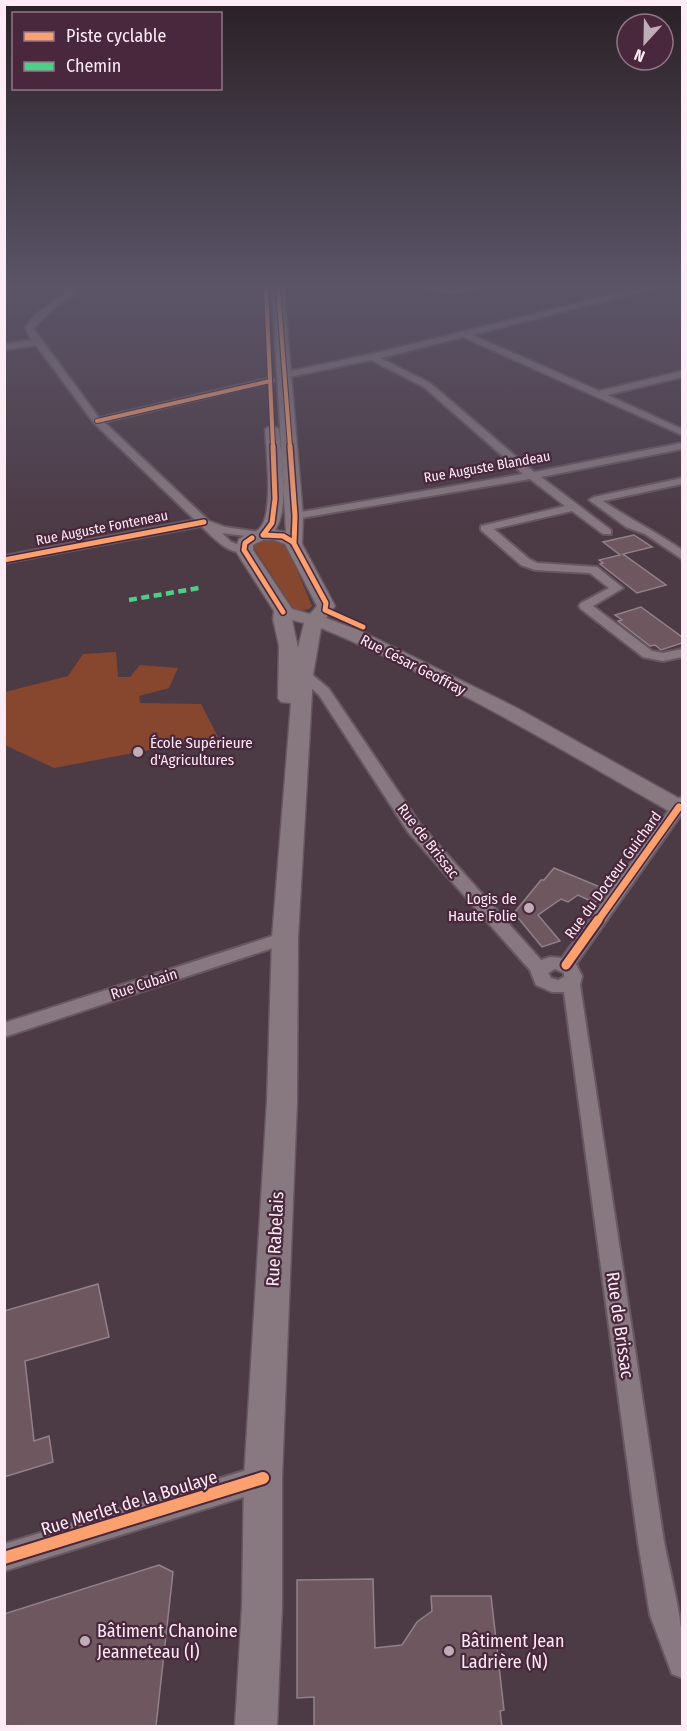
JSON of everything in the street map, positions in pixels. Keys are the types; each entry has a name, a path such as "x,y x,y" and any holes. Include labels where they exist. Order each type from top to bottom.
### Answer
{"street":[{"path":"60,370 97,421 227,544 244,550"},
{"path":"276,370 295,516 294,544"},
{"path":"277,370 275,499 272,523 263,535 247,541 244,550 283,612"},
{"path":"97,421 314,370"},
{"path":"397,370 426,385 532,474 607,532"},
{"path":"545,370 682,432"},
{"path":"599,394 682,374"},
{"name":"Rue Auguste Blandeau","path":"295,516 682,446"},
{"path":"682,481 594,500 630,525 649,532 682,555"},
{"path":"574,507 485,528 525,561 535,566 593,570 617,588 585,606 648,654 663,657 682,653"},
{"path":"204,522 223,530 283,536 294,544 326,603 320,615"},
{"name":"Rue Auguste Fonteneau","path":"4,560 204,522"},
{"name":"Rue César Geoffray","path":"283,612 293,616 320,615 430,661 493,698 510,712 681,806"},
{"name":"Rue Rabelais","path":"283,612 288,652 288,738 298,751"},
{"name":"Rue Rabelais","path":"256,1726 262,1606 263,1478 282,1101 285,938 303,675 320,615"},
{"name":"Rue Rabelais","path":"288,652 296,660 295,667 303,675"},
{"name":"Rue de Brissac","path":"303,675 324,692 331,701 414,828 534,964 542,967 555,962 568,975 573,989 651,1542 664,1615 682,1664"},
{"path":"301,703 309,697 320,696 331,701"},
{"name":"Rue du Docteur Guichard","path":"568,975 681,806"},
{"name":"Rue Cubain","path":"4,1030 285,938"},
{"name":"Rue Merlet de la Boulaye","path":"4,1558 263,1478"}],"shaded area":[{"path":"273,539 286,544 312,606 309,609 301,611 293,608 254,548 255,543"},
{"path":"116,652 118,677 130,677 140,665 178,668 169,688 139,696 140,703 201,704 218,737 54,768 5,745 5,692 68,676 83,654"}],"building":[{"path":"634,535 652,547 623,554 666,585 637,593 600,564 603,563 599,560 620,555 603,542"},
{"path":"641,607 682,637 682,643 661,650 655,645 650,646 618,621 622,620 615,615"},
{"name":"Logis de Haute Folie","path":"554,868 605,889 595,903 578,895 568,902 561,899 538,915 560,941 542,947 514,913"},
{"path":"98,1284 109,1337 25,1361 34,1441 49,1436 53,1462 4,1477 4,1311"},
{"name":"Bâtiment Chanoine Jeanneteau (I)","path":"159,1565 173,1572 156,1726 4,1726 4,1614"},
{"name":"Bâtiment Jean Ladrière (N)","path":"373,1579 375,1648 402,1645 417,1622 432,1611 431,1596 491,1596 504,1710 500,1711 502,1726 314,1726 314,1697 297,1698 297,1580"}],"marked path":[{"path":"129,600 199,588"}],"cycle path":[{"path":"263,535 272,523 275,499 269,370"},
{"path":"284,370 295,516 294,544"},
{"path":"97,421 270,381"},
{"path":"4,560 204,522"},
{"path":"263,535 283,536 293,542 326,603 325,610 363,627"},
{"path":"252,538 245,543 244,550 283,612"},
{"path":"566,965 679,807"},
{"path":"4,1558 263,1478"}],"place":[{"name":"École Supérieure d'Agricultures","path":"138,752"},
{"name":"Logis de Haute Folie","path":"529,908"},
{"name":"Bâtiment Chanoine Jeanneteau (I)","path":"85,1641"},
{"name":"Bâtiment Jean Ladrière (N)","path":"449,1651"}]}
